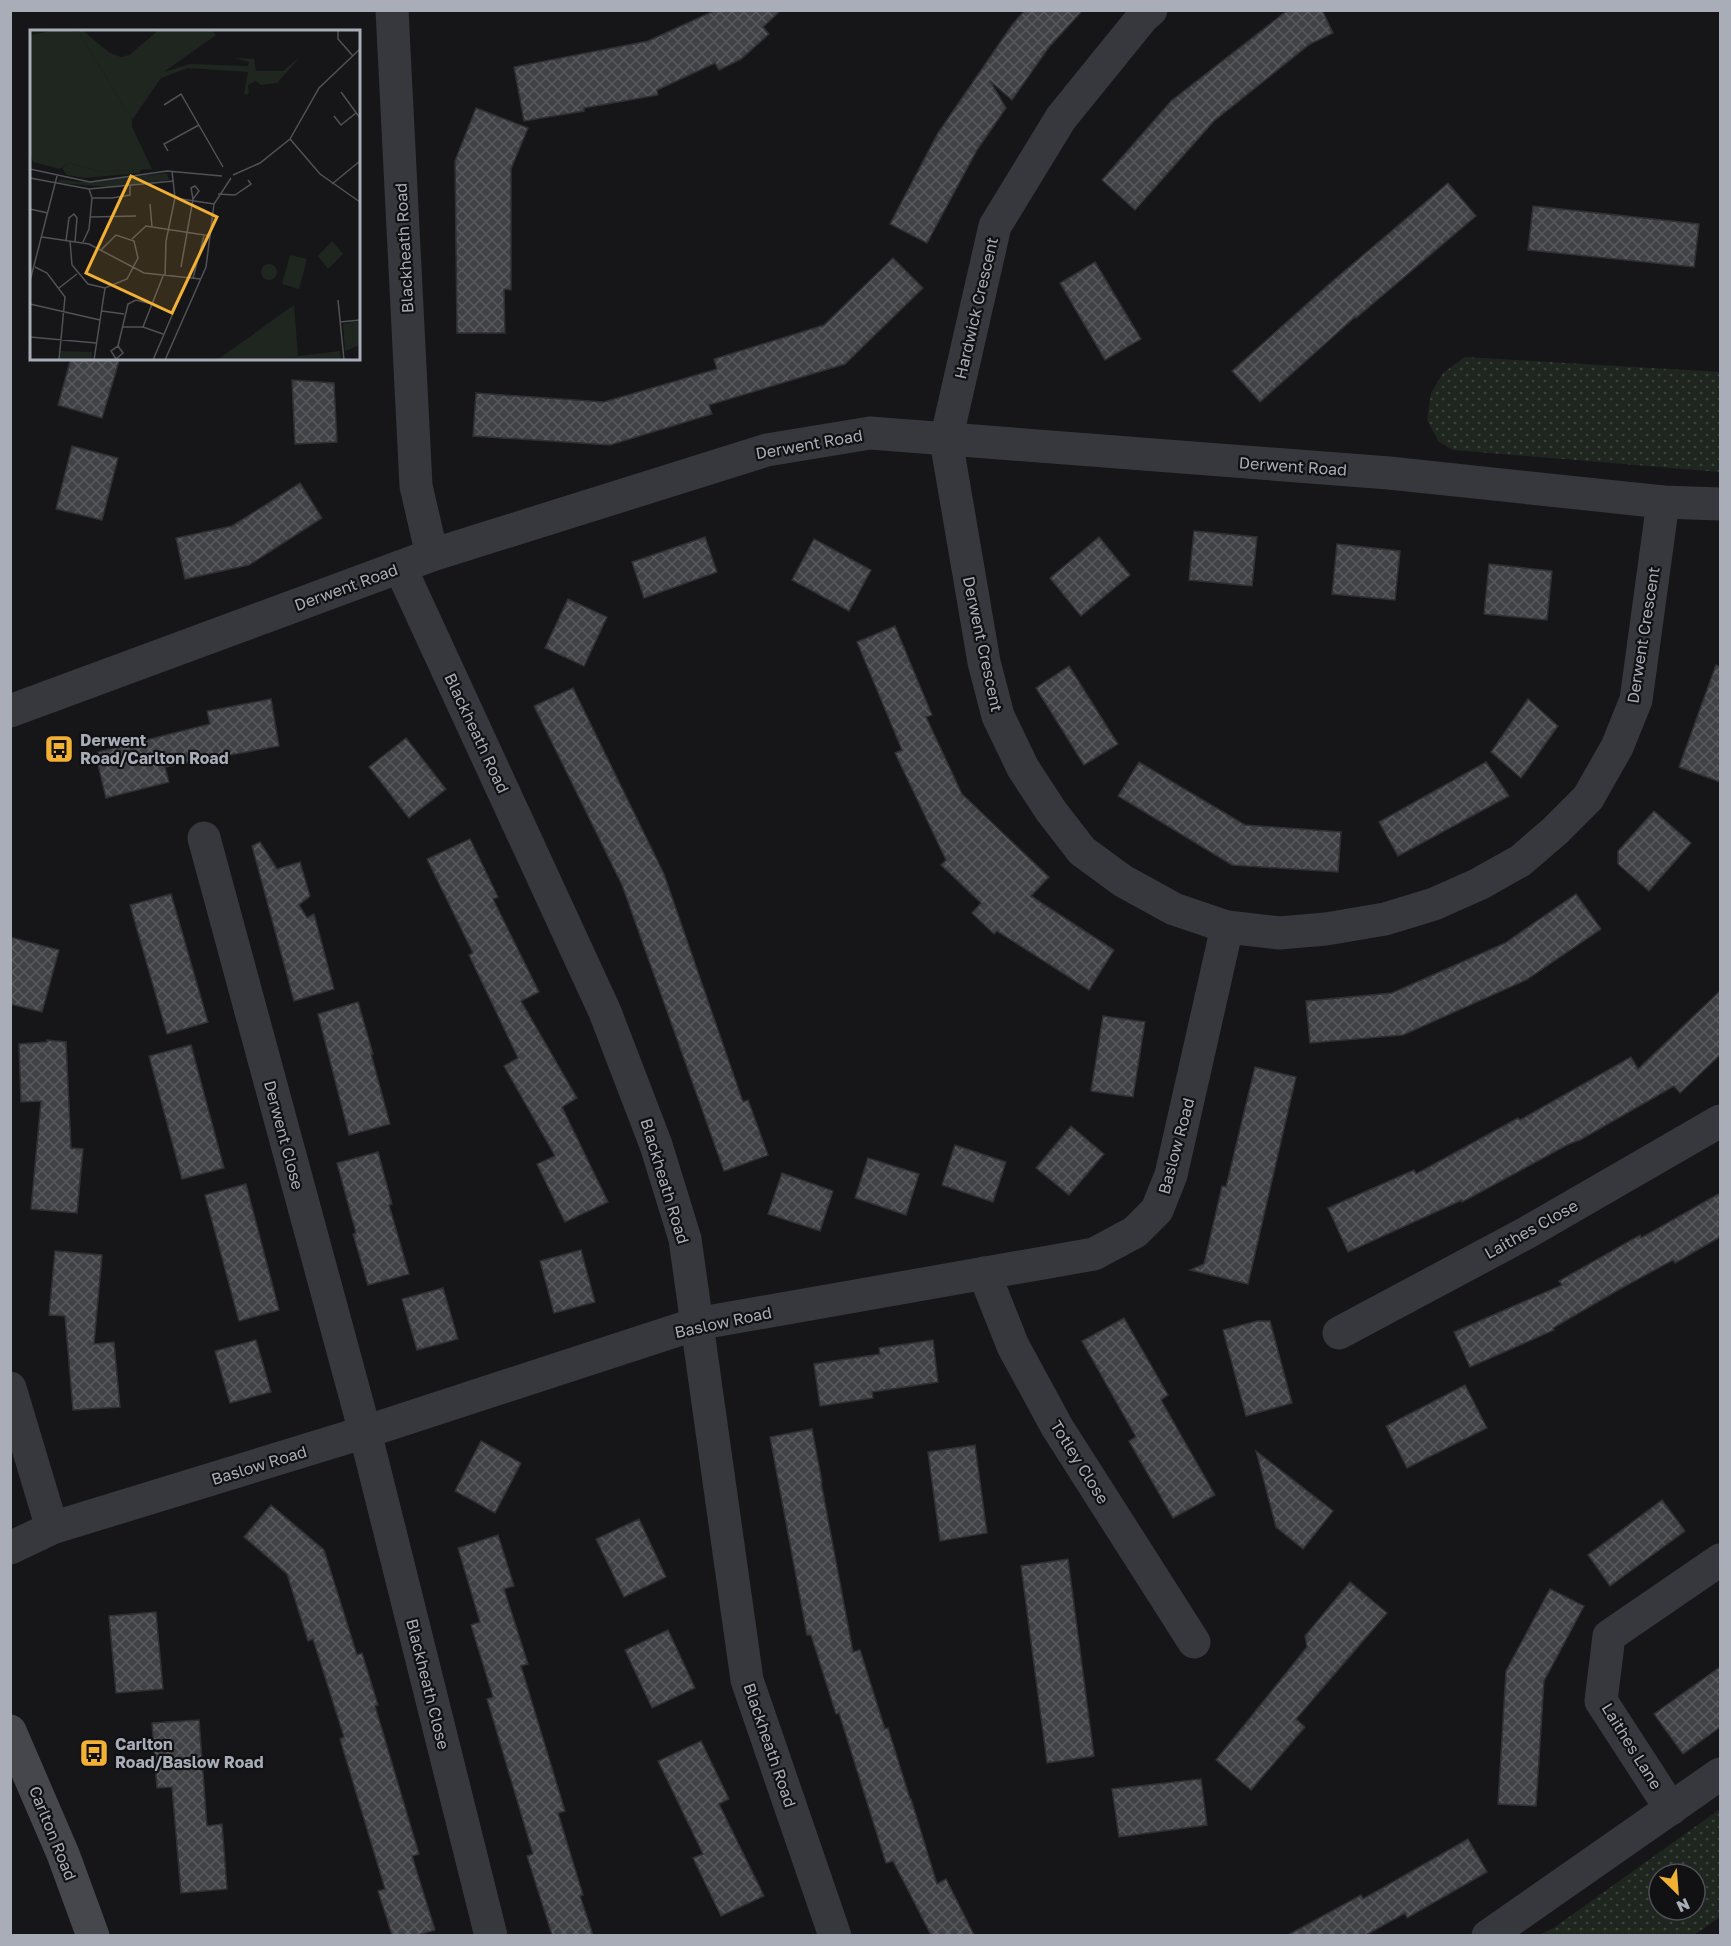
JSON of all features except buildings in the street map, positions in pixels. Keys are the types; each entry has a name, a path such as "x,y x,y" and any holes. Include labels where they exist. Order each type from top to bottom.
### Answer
{"main road":[{"name":"Carlton Road","path":"10,1731 63,1854 93,1935"}],"street":[{"name":"Blackheath Road","path":"392,10 416,486 432,555"},
{"name":"Hardwick Crescent","path":"946,440 995,226 1061,117 1151,10"},
{"name":"Derwent Road","path":"10,711 432,555 767,450 870,433 1389,473 1663,502 1720,504"},
{"name":"Derwent Crescent","path":"946,440 984,662 998,716 1023,768 1051,811 1082,851 1123,881 1174,909 1227,927 1279,933 1326,929 1385,919 1434,904 1479,884 1520,861 1555,831 1587,798 1617,747 1636,700 1663,502"},
{"name":"Blackheath Road","path":"400,567 610,1023 656,1145 685,1239 747,1680 834,1935"},
{"name":"Derwent Close","path":"204,838 365,1432"},
{"name":"Baslow Road","path":"10,1548 52,1528 365,1432 696,1324 1094,1254 1135,1232 1157,1210 1171,1175 1227,927"},
{"name":"Laithes Close","path":"1339,1333 1528,1232 1720,1121"},
{"name":"Totley Close","path":"984,1273 1013,1347 1057,1427 1194,1642"},
{"path":"10,1388 52,1528"},
{"name":"Blackheath Close","path":"365,1432 491,1935"},
{"name":"Laithes Lane","path":"1671,1809 1601,1701 1609,1636 1720,1560"},
{"name":"Laithes Lane","path":"1488,1935 1720,1774"}],"shaded area":[{"path":"1465,357 1720,372 1720,472 1453,450 1439,442 1427,420 1431,393 1443,373"},
{"path":"1720,1809 1720,1917 1694,1935 1539,1935 1555,1927"}],"place":[{"name":"Derwent Road/Carlton Road","path":"59,749"},
{"name":"Carlton Road/Baslow Road","path":"94,1753"}]}
